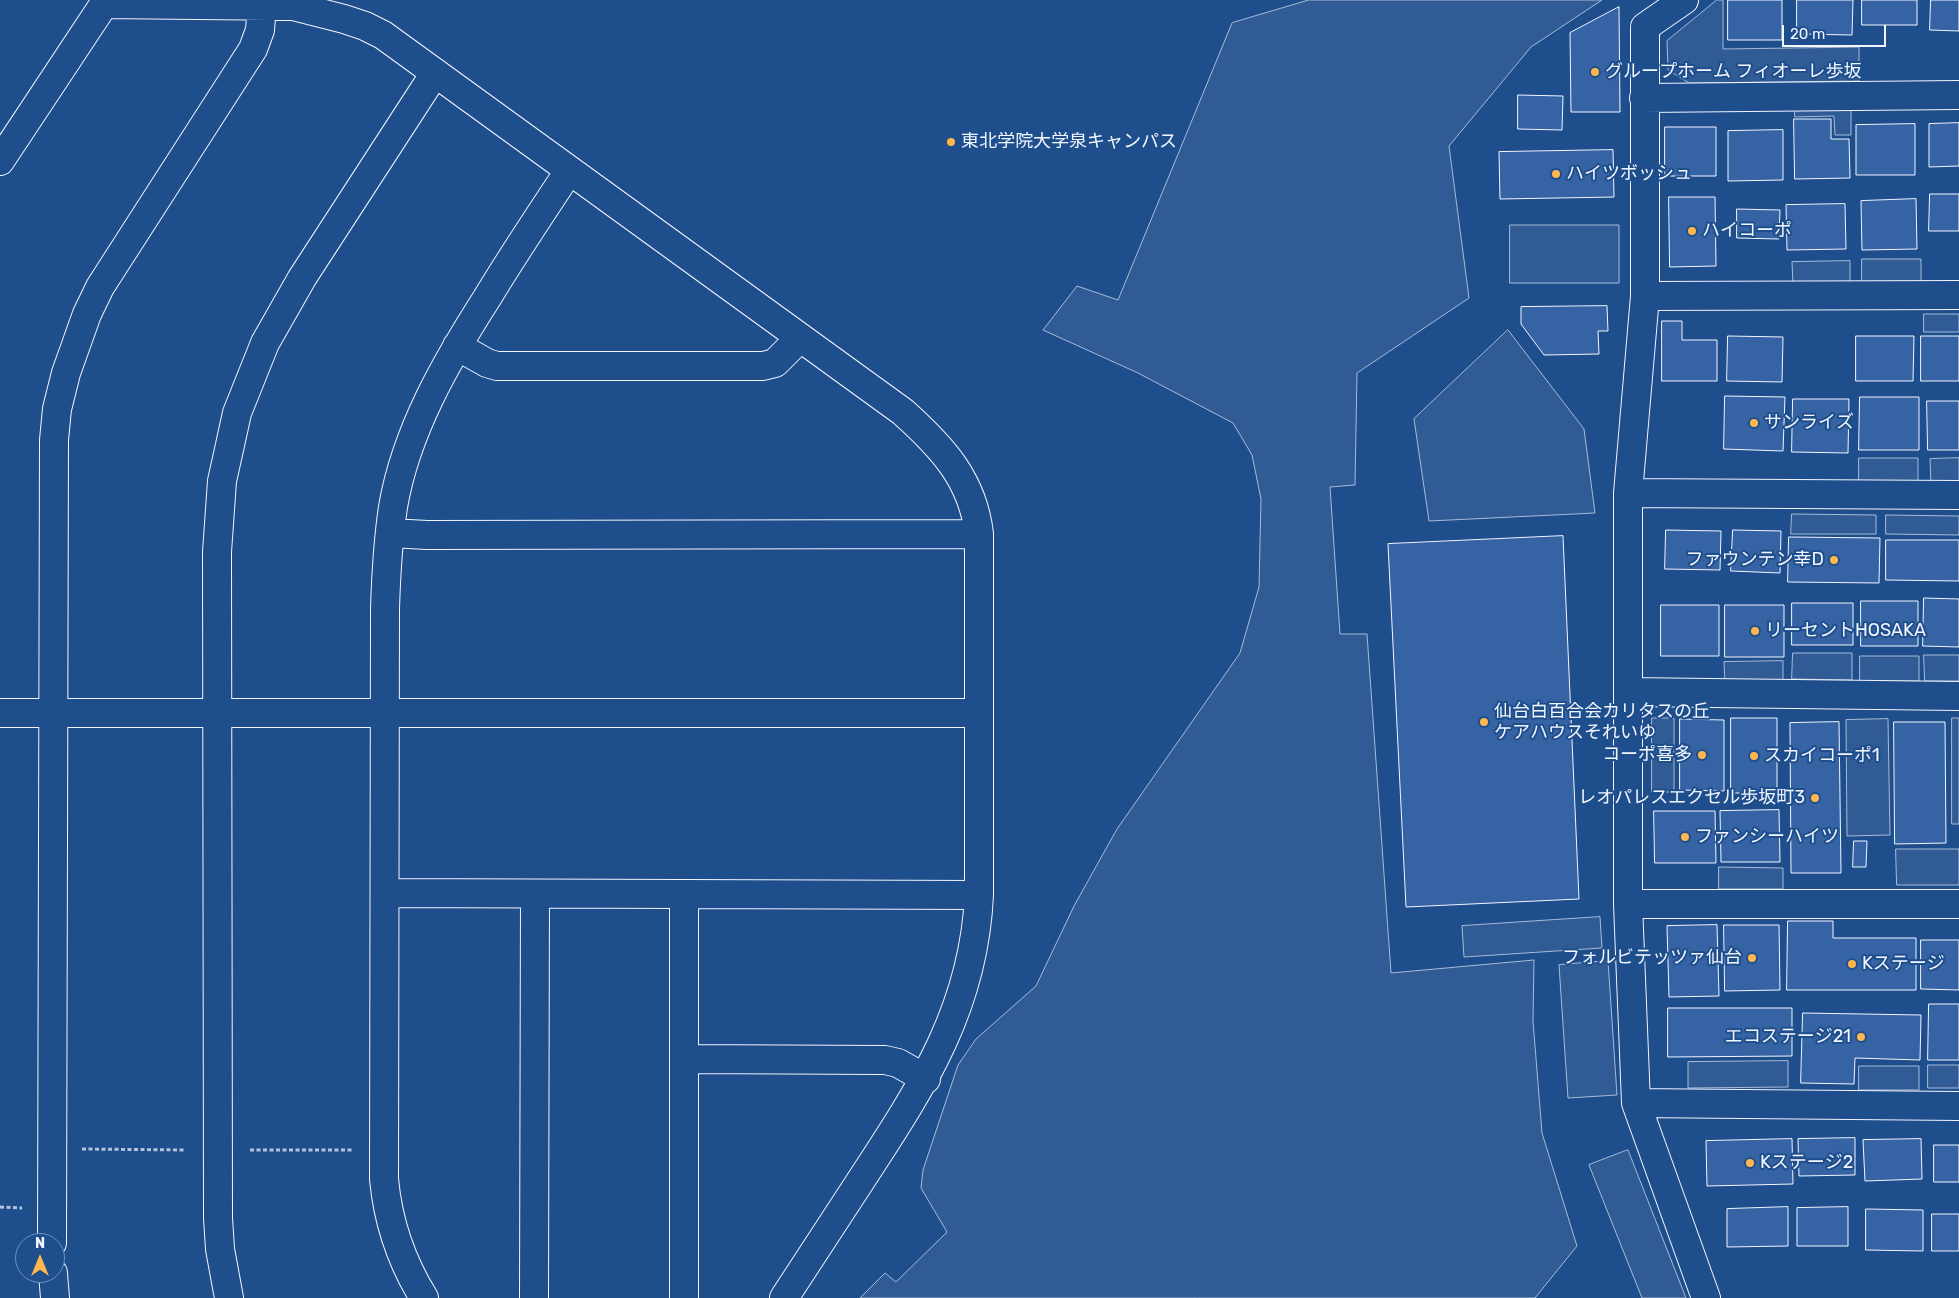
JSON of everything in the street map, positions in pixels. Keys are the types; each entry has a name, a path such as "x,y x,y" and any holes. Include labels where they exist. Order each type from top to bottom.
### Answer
{"street":[{"path":"1684,0 1644,27 1645,296 1628,493 1628,904 1636,1103 1706,1298"},
{"path":"0,161 104,4 262,4 293,6 365,26 383,35 903,412 927,433 958,471 972,499 979,534 978,922 965,983 953,1018 926,1079 784,1298"},
{"path":"52,1233 54,440 57,409 75,345 100,287 253,49 260,30 262,4"},
{"path":"229,1298 220,1241 218,1150 219,514 222,481 237,413 265,343 284,310 435,73"},
{"path":"1644,98 1959,95"},
{"path":"424,1298 410,1275 386,1202 384,1150 385,712 386,600 391,532 397,492 416,431 438,380 527,234 569,171"},
{"path":"1645,296 1959,295"},
{"path":"457,346 487,363 497,366 763,366 775,363 800,338"},
{"path":"1628,493 1959,495"},
{"path":"391,532 427,535 979,534"},
{"path":"1628,692 1959,696"},
{"path":"0,713 979,713"},
{"path":"385,893 979,894"},
{"path":"534,1298 535,894"},
{"path":"684,894 684,1298"},
{"path":"1628,904 1959,904"},
{"path":"684,1059 886,1060 898,1062 926,1079"},
{"path":"1636,1103 1959,1106"},
{"path":"54,1283 55,1298"}],"path":[{"path":"52,1149 384,1150"}],"shaded area":[{"path":"1309,0 1602,0 1531,47 1449,146 1469,298 1357,373 1355,485 1330,487 1340,634 1367,634 1391,973 1534,960 1533,1021 1542,1133 1577,1246 1535,1298 860,1298 885,1273 896,1282 947,1232 921,1188 923,1170 958,1065 976,1039 1036,986 1074,906 1117,829 1240,653 1259,587 1261,499 1252,455 1233,423 1138,373 1043,330 1077,286 1118,300 1232,23"},
{"path":"1717,0 1723,0 1723,49 1859,47 1859,81 1689,83 1668,70 1667,41"},
{"path":"1795,108 1851,108 1851,135 1835,135 1834,116 1795,117"},
{"path":"1510,225 1619,225 1619,283 1510,283"},
{"path":"1862,259 1921,259 1921,282 1862,282"},
{"path":"1850,261 1850,284 1793,285 1792,262"},
{"path":"1924,314 1959,314 1959,332 1924,332"},
{"path":"1508,330 1584,429 1595,513 1429,521 1414,419"},
{"path":"1859,458 1918,458 1918,485 1859,485"},
{"path":"1959,458 1959,484 1931,485 1930,459"},
{"path":"1792,514 1876,515 1876,534 1791,534"},
{"path":"1886,515 1959,516 1959,535 1886,534"},
{"path":"1793,653 1852,653 1852,680 1792,679"},
{"path":"1924,655 1959,655 1959,681 1925,681"},
{"path":"1860,656 1919,656 1919,681 1860,681"},
{"path":"1783,661 1783,683 1725,684 1724,662"},
{"path":"1652,718 1674,718 1674,792 1652,792"},
{"path":"1952,718 1959,718 1959,824 1952,824"},
{"path":"1888,719 1890,835 1847,836 1846,720"},
{"path":"1896,849 1959,849 1959,885 1897,885"},
{"path":"1719,867 1783,868 1783,889 1719,889"},
{"path":"1600,917 1602,948 1464,957 1462,926"},
{"path":"1608,961 1617,1095 1568,1098 1559,965"},
{"path":"1788,1061 1788,1087 1688,1088 1688,1062"},
{"path":"1928,1065 1959,1065 1959,1088 1928,1088"},
{"path":"1859,1066 1919,1066 1919,1090 1859,1090"},
{"path":"1628,1150 1686,1298 1642,1298 1589,1165"}],"building":[{"path":"1728,0 1782,0 1782,40 1728,40"},
{"path":"1797,0 1853,0 1852,35 1797,34"},
{"path":"1862,0 1917,0 1917,25 1862,25"},
{"path":"1931,0 1959,0 1959,31 1930,30"},
{"name":"グループホーム フィオーレ歩坂","path":"1619,7 1620,112 1571,112 1570,33"},
{"path":"1518,95 1563,96 1562,130 1518,129"},
{"path":"1794,119 1831,119 1831,139 1849,139 1850,178 1795,179"},
{"path":"1959,123 1959,166 1929,167 1929,124"},
{"path":"1915,124 1915,175 1856,175 1856,125"},
{"path":"1665,127 1716,127 1716,176 1665,176"},
{"path":"1783,130 1783,180 1728,181 1728,131"},
{"name":"ハイツボッシュ","path":"1613,150 1614,197 1500,199 1499,152"},
{"path":"1930,194 1959,194 1959,231 1929,231"},
{"name":"ハイコーポ","path":"1669,197 1715,197 1716,266 1670,267"},
{"path":"1916,199 1917,249 1862,250 1861,201"},
{"path":"1845,204 1846,249 1787,250 1786,205"},
{"path":"1737,209 1780,210 1779,239 1737,238"},
{"path":"1607,306 1608,331 1598,331 1599,354 1544,355 1521,324 1521,307"},
{"path":"1662,321 1682,321 1682,340 1717,340 1717,381 1662,381"},
{"path":"1728,336 1783,337 1782,382 1727,381"},
{"path":"1856,336 1914,336 1913,381 1856,381"},
{"path":"1921,336 1959,336 1959,381 1921,381"},
{"name":"サンライズ","path":"1725,396 1785,397 1783,451 1724,449"},
{"path":"1860,397 1919,397 1919,450 1859,450"},
{"path":"1793,399 1849,399 1848,453 1792,452"},
{"path":"1927,401 1959,401 1959,450 1928,450"},
{"path":"1666,530 1721,531 1720,570 1665,569"},
{"path":"1733,530 1781,531 1780,573 1731,571"},
{"name":"仙台白百合会カリタスの丘 ケアハウスそれいゆ","path":"1563,536 1579,899 1406,907 1388,544"},
{"name":"ファウンテン幸D","path":"1789,537 1880,538 1879,583 1788,582"},
{"path":"1886,540 1959,540 1959,581 1886,580"},
{"path":"1924,598 1959,599 1959,647 1923,646"},
{"path":"1861,601 1918,601 1918,646 1861,646"},
{"path":"1792,603 1853,603 1853,645 1792,645"},
{"path":"1661,605 1719,605 1719,656 1661,656"},
{"name":"リーセントHOSAKA","path":"1725,605 1784,605 1784,657 1725,657"},
{"name":"スカイコーポ1","path":"1731,718 1777,718 1777,793 1731,793"},
{"name":"コーポ喜多","path":"1680,719 1724,720 1724,791 1680,790"},
{"name":"レオパレスエクセル歩坂町3","path":"1839,722 1841,873 1791,873 1790,723"},
{"path":"1894,722 1945,722 1946,843 1895,844"},
{"path":"1779,810 1780,862 1721,862 1720,811"},
{"name":"ファンシーハイツ","path":"1654,811 1715,811 1716,863 1655,863"},
{"path":"1854,841 1867,841 1866,867 1853,867"},
{"name":"Kステージ","path":"1788,921 1833,921 1833,938 1916,938 1916,990 1787,990"},
{"path":"1717,925 1719,996 1669,997 1667,926"},
{"name":"フォルビテッツァ仙台","path":"1724,925 1779,925 1780,990 1725,991"},
{"path":"1921,940 1959,940 1959,990 1921,989"},
{"path":"1929,1004 1959,1004 1959,1060 1928,1060"},
{"path":"1668,1008 1792,1008 1792,1056 1668,1057"},
{"name":"エコステージ21","path":"1803,1013 1921,1015 1920,1060 1855,1058 1854,1084 1801,1083"},
{"path":"1855,1138 1855,1175 1799,1176 1798,1139"},
{"name":"Kステージ2","path":"1792,1139 1793,1184 1707,1186 1706,1141"},
{"path":"1921,1139 1922,1179 1865,1181 1863,1140"},
{"path":"1934,1145 1959,1145 1959,1182 1934,1182"},
{"path":"1788,1207 1788,1246 1727,1247 1727,1209"},
{"path":"1848,1207 1848,1246 1797,1246 1797,1208"},
{"path":"1866,1209 1923,1210 1923,1251 1866,1250"},
{"path":"1932,1214 1959,1214 1959,1251 1932,1251"}],"place":[{"name":"グループホーム フィオーレ歩坂","path":"1595,72"},
{"name":"東北学院大学泉キャンパス","path":"951,142"},
{"name":"ハイツボッシュ","path":"1556,174"},
{"name":"ハイコーポ","path":"1692,231"},
{"name":"サンライズ","path":"1754,423"},
{"name":"ファウンテン幸D","path":"1834,560"},
{"name":"リーセントHOSAKA","path":"1755,631"},
{"name":"仙台白百合会カリタスの丘 ケアハウスそれいゆ","path":"1484,722"},
{"name":"コーポ喜多","path":"1702,755"},
{"name":"スカイコーポ1","path":"1754,756"},
{"name":"レオパレスエクセル歩坂町3","path":"1815,798"},
{"name":"ファンシーハイツ","path":"1685,837"},
{"name":"フォルビテッツァ仙台","path":"1752,958"},
{"name":"Kステージ","path":"1852,964"},
{"name":"エコステージ21","path":"1861,1037"},
{"name":"Kステージ2","path":"1750,1163"}]}
